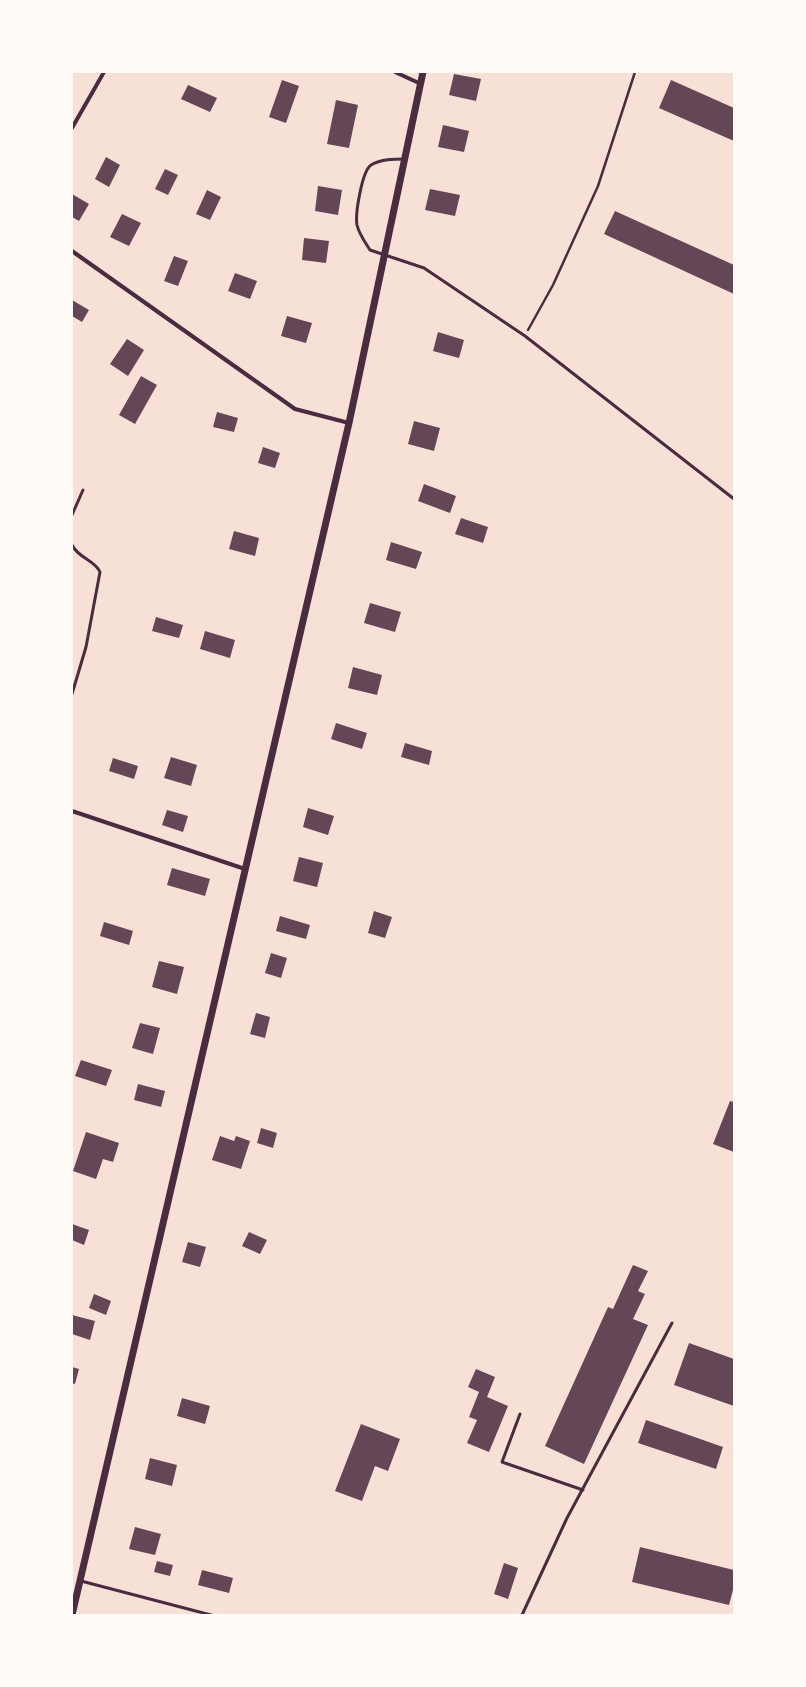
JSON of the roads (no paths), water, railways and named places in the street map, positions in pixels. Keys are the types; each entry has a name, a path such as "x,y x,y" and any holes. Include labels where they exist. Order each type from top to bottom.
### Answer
{"street":[{"path":"72,128 104,72"},
{"path":"395,72 421,84"},
{"path":"72,1613 349,423 423,72"},
{"path":"72,251 295,409 349,423"},
{"path":"72,811 245,869"}],"lane":[{"path":"405,159 388,159 372,165 366,170 359,198 357,223 361,235 370,250 424,268 525,336 734,499"},
{"path":"72,515 83,490"},
{"path":"72,545 74,550 98,566 100,572 86,647 72,694"},
{"path":"522,1615 567,1518 672,1323"},
{"path":"520,1414 502,1462 583,1490"},
{"path":"79,1581 211,1615"}]}
